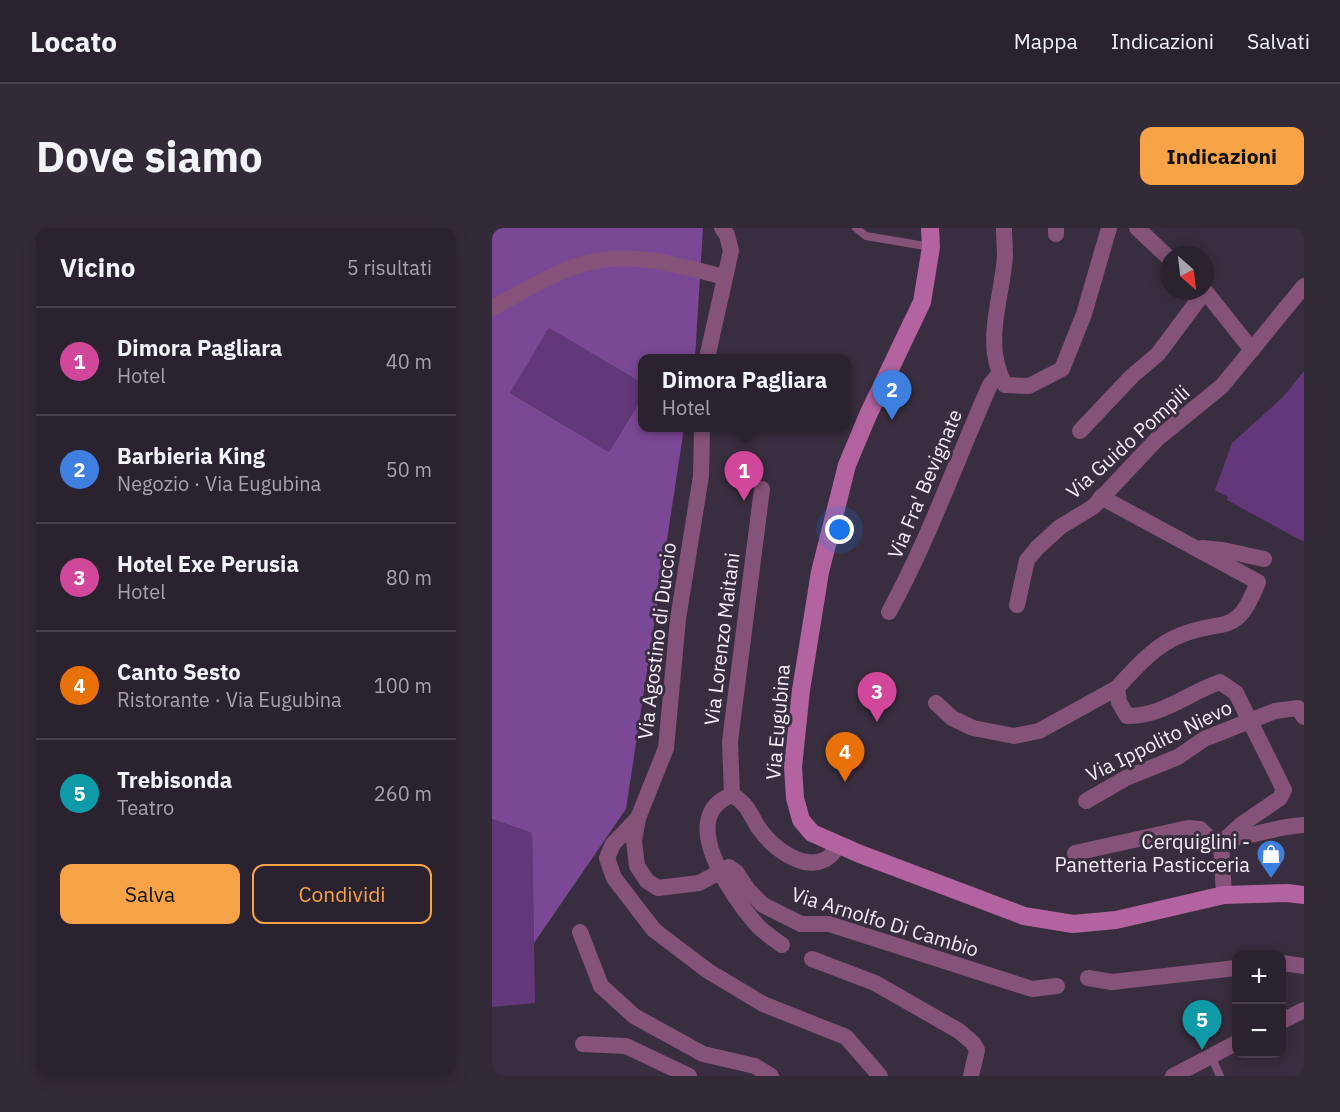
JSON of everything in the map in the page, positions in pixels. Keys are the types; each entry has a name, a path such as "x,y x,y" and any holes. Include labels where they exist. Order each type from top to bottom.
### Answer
{"main road":[{"name":"Via Eugubina","path":"930,228 931,247 922,302 868,415 847,465 820,572 801,690 793,766 795,798 801,820 812,833 1024,916 1073,924 1116,920 1224,895 1287,893 1304,895"}],"street":[{"path":"708,354 731,250 727,235 722,228"},
{"path":"1004,228 1005,257 994,316 994,357 1005,385 1029,386 1062,369 1084,314 1109,228"},
{"path":"1137,228 1160,250"},
{"path":"492,308 583,264 617,258 664,262 724,277"},
{"name":"Via Guido Pompili","path":"1017,605 1028,560 1032,554 1060,527 1093,507 1157,439 1222,386 1304,286"},
{"path":"1080,431 1132,376 1158,354 1198,300"},
{"path":"1212,300 1252,350"},
{"name":"Via Fra' Bevignate","path":"889,612 912,570 945,494 950,474 990,385 999,374"},
{"name":"Via Agostino di Duccio","path":"702,432 701,476 678,620 666,748 638,818 634,852 637,866 647,880 658,888 699,883 719,871"},
{"name":"Via Lorenzo Maitani","path":"732,795 730,741 762,489"},
{"path":"936,703 952,718 973,728 1014,736 1039,731 1117,688 1144,658 1179,635 1234,622 1249,605 1258,582 1101,497"},
{"path":"1195,548 1223,550 1264,559"},
{"path":"1117,688 1126,716 1147,716 1198,690 1220,682 1236,693 1250,719 1284,790 1280,798 1242,824 1224,841 1224,895"},
{"name":"Via Ippolito Nievo","path":"1086,801 1126,778 1178,757 1204,739 1250,719 1288,707 1298,708 1304,717"},
{"path":"782,945 757,926 719,871 706,829 707,818 721,799 732,795 742,800 758,828 790,857 813,862 826,859 840,845"},
{"path":"638,818 613,844 607,858 614,878 654,930 708,971 763,1004 846,1037 880,1076"},
{"path":"1075,853 1188,828 1200,829 1209,838 1224,841 1248,837 1284,826 1304,825"},
{"name":"Via Arnolfo Di Cambio","path":"719,871 729,867 736,872 748,890 763,905 801,924 829,924 1032,989 1057,986"},
{"path":"580,932 601,986 634,1016 703,1054 755,1066 771,1076"},
{"path":"812,959 874,983 959,1031 973,1043 977,1050 971,1076"},
{"path":"1286,964 1304,966"},
{"path":"1088,978 1112,982 1232,968"},
{"path":"1286,1019 1304,1010"},
{"path":"583,1044 626,1046 689,1076"},
{"path":"1173,1076 1232,1046"}],"lane":[{"path":"856,228 866,236 931,247"},
{"path":"1211,1056 1220,1076"}],"shaded area":[{"path":"492,228 703,228 695,354 638,354 638,381 549,328 510,393 609,452 638,405 638,432 683,432 626,809 534,943 532,833 492,819"},
{"path":"549,328 638,381 638,405 609,452 510,393"},
{"path":"1304,371 1304,542 1227,500 1228,497 1215,490 1232,443 1283,397"},
{"path":"492,819 532,833 535,1003 492,1007"}],"place":[{"name":"Barbieria King","path":"892,420"},
{"name":"Dimora Pagliara","path":"744,501"},
{"name":"Hotel Exe Perusia","path":"877,722"},
{"name":"Canto Sesto","path":"845,782"},
{"name":"Cerquiglini - Panetteria Pasticceria","path":"1271,880"},
{"name":"Trebisonda","path":"1202,1050"}]}
